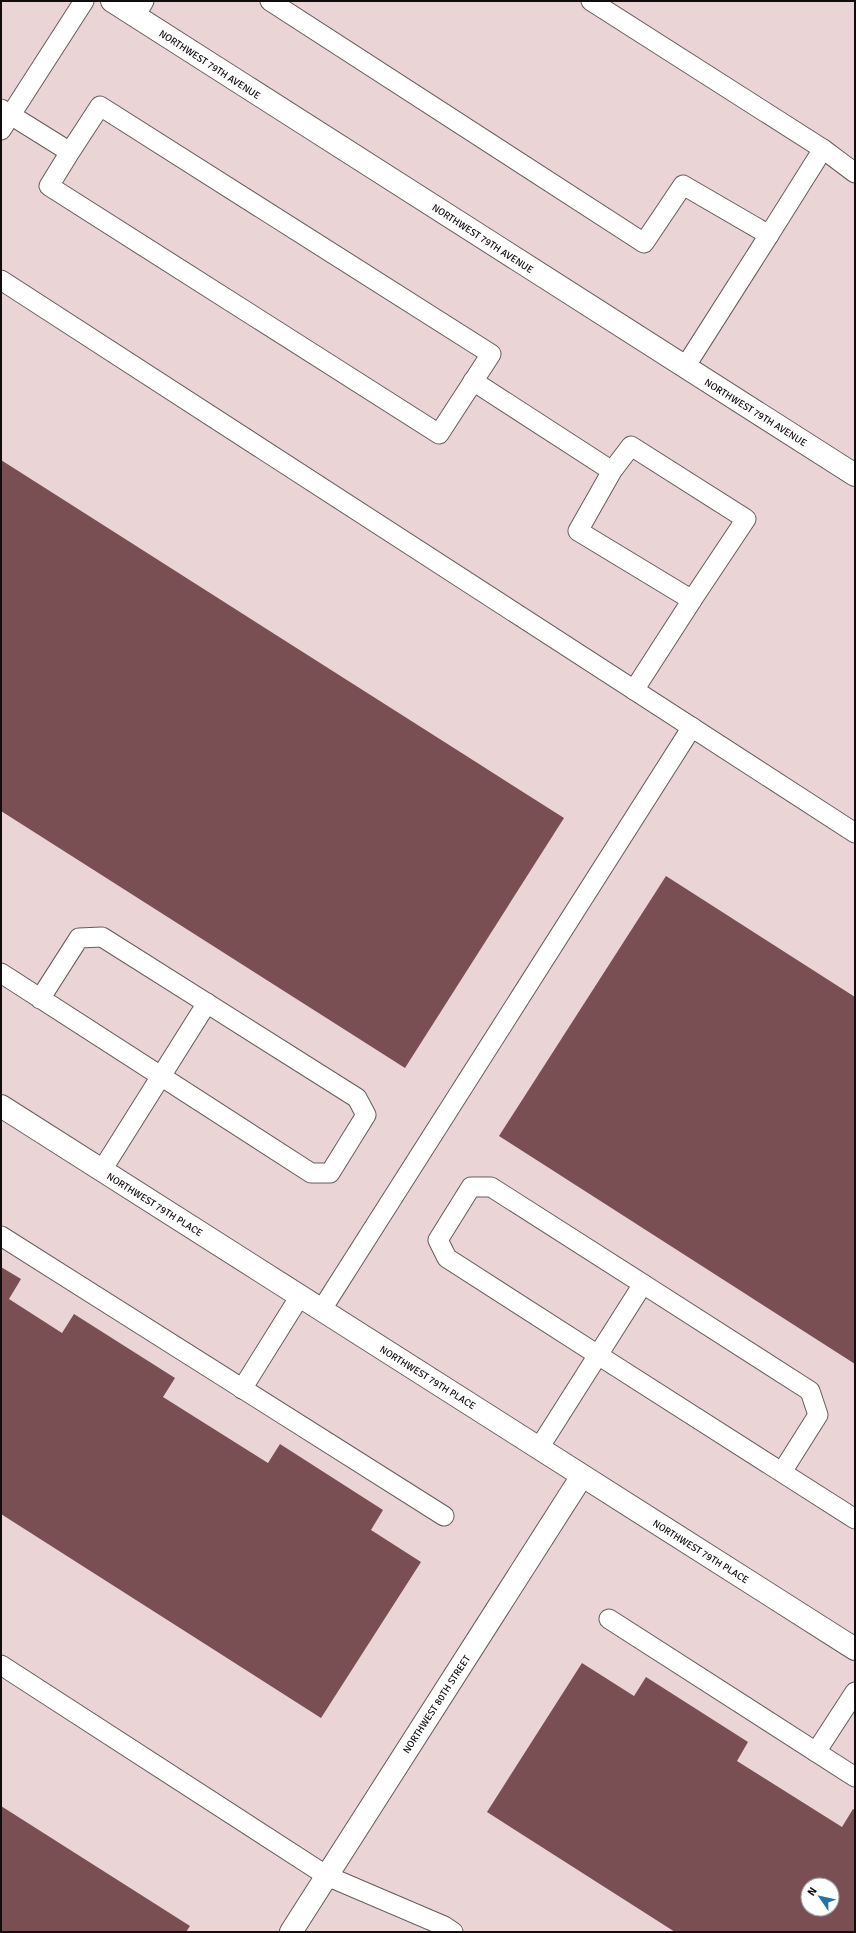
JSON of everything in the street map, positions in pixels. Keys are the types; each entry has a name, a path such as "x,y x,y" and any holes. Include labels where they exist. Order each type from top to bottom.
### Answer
{"street":[{"name":"NORTHWEST 79TH AVENUE","path":"112,1 139,8 685,367 855,475"},
{"name":"NORTHWEST 79TH PLACE","path":"1,1106 855,1649"},
{"name":"NORTHWEST 80TH STREET","path":"291,1932 582,1476"}],"lane":[{"path":"70,152 4,118 84,1"},
{"path":"270,1 644,243 683,185 768,235"},
{"path":"591,1 823,149 855,173"},
{"path":"100,106 491,354 439,434 49,186 70,152 100,106"},
{"path":"685,367 823,149"},
{"path":"1,280 855,833"},
{"path":"473,382 612,471"},
{"path":"634,690 746,519 630,446 612,471 578,531 692,600"},
{"path":"322,1309 692,727"},
{"path":"1,973 40,999 311,1173 330,1173 366,1115 357,1098 102,937 79,938 40,999"},
{"path":"102,1170 207,1003"},
{"path":"782,1472 818,1415 810,1391 491,1187 471,1186 438,1240 447,1258 598,1356 782,1472 855,1518"},
{"path":"1,1236 444,1516"},
{"path":"539,1448 643,1284"},
{"path":"242,1389 300,1296"},
{"path":"609,1619 855,1777"},
{"path":"1,1665 326,1876 444,1926 453,1932"},
{"path":"816,1752 855,1692"}],"shaded area":[{"path":"1,1 855,1 855,1932 1,1932"}],"building":[{"path":"1,460 564,818 405,1068 1,811"},
{"path":"666,876 855,997 855,1364 499,1136"},
{"path":"1,1267 21,1279 9,1299 62,1333 74,1314 175,1378 163,1397 268,1463 280,1444 383,1510 371,1530 421,1562 321,1718 1,1514"},
{"path":"582,1663 634,1696 646,1677 748,1742 737,1761 842,1827 853,1809 855,1810 855,1932 675,1932 487,1812"},
{"path":"1,1806 190,1926 186,1932 1,1932"}]}
